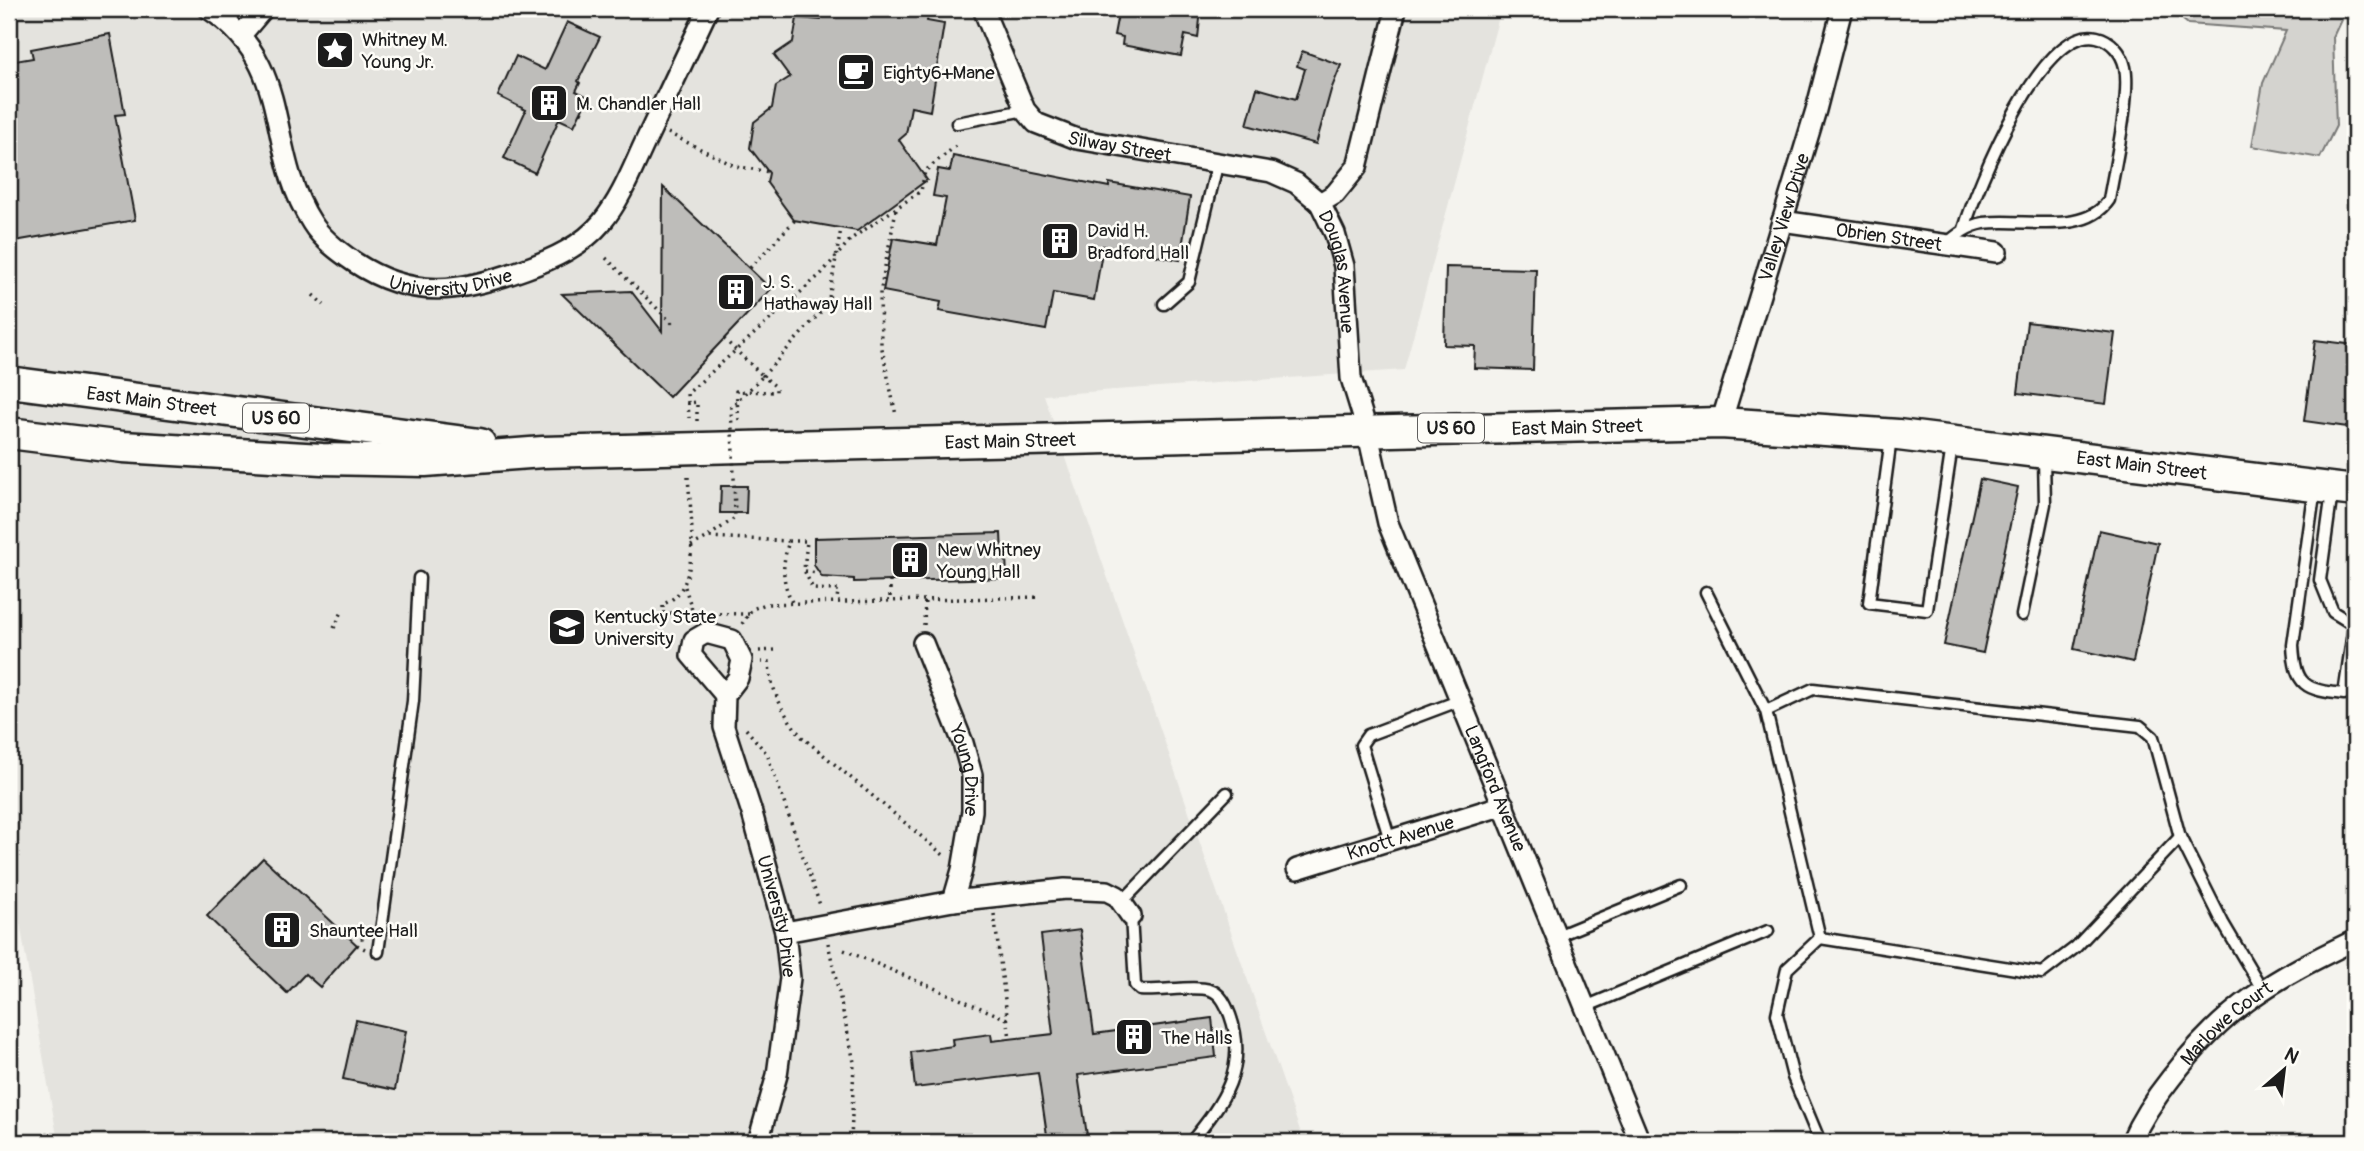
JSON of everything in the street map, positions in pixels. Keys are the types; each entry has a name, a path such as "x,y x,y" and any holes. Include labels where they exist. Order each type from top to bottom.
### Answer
{"main road":[{"name":"East Main Street","path":"9,382 543,452"},
{"name":"East Main Street","path":"9,433 123,447 322,459 425,461 543,452 1721,423 1892,434 2334,488"}],"street":[{"name":"University Drive","path":"209,9 241,35 259,60 272,89 284,155 298,197 312,224 333,248 373,274 403,286 435,290 482,285 557,257 600,224 623,189 708,9"},
{"path":"241,35 262,9"},
{"path":"983,9 1026,110"},
{"name":"Douglas Avenue","path":"1367,430 1351,378 1344,266 1335,234 1320,203 1335,194 1357,167 1396,9"},
{"name":"Valley View Drive","path":"1721,423 1816,110 1842,9"},
{"name":"Silway Street","path":"1026,110 1037,123 1077,139 1271,172 1296,183 1320,203"},
{"name":"Obrien Street","path":"1783,221 1997,252"},
{"name":"Langford Avenue","path":"1367,430 1388,523 1640,1142"},
{"path":"706,633 732,640 747,655 738,678 725,695 691,655 694,640 706,633"},
{"name":"Young Drive","path":"923,643 963,743 972,775 972,811 962,870 953,901"},
{"name":"University Drive","path":"725,695 724,727 752,813 785,932 790,978 779,1063 758,1142"},
{"name":"Knott Avenue","path":"1297,869 1504,805"},
{"path":"785,932 953,901 1090,889 1107,891 1127,909"},
{"name":"Marlowe Court","path":"2131,1142 2152,1103 2200,1042 2226,1015 2262,989 2355,940"}],"lane":[{"path":"1945,244 1964,229 1984,223 2075,221 2102,210 2109,200 2122,114 2125,69 2120,55 2111,44 2086,36 2070,40 2050,59 2018,107 1984,170 1964,229"},
{"path":"957,123 1026,110"},
{"path":"1164,304 1189,282 1218,161"},
{"path":"1892,434 1869,603 1927,610 1952,441"},
{"path":"2022,615 2045,504 2045,453"},
{"path":"2334,488 2320,580 2333,612 2354,625 2344,694 2314,691 2306,686 2294,662 2293,645 2334,488"},
{"path":"378,952 413,701 419,578"},
{"path":"1706,592 1766,711 1821,938"},
{"path":"1766,711 1813,689 2140,726 2153,737 2180,837 2223,923 2262,989"},
{"path":"1391,840 1361,745 1367,735 1461,700"},
{"path":"1191,1142 1231,1084 1237,1056 1231,1018 1224,1000 1210,990 1140,990 1135,985 1127,909 1227,793"},
{"path":"1821,938 2042,973 2076,947 2180,837"},
{"path":"1557,936 1681,885"},
{"path":"1586,1007 1768,931"},
{"path":"1820,1142 1793,1077 1777,1014 1787,970 1821,938"}],"path":[{"path":"663,131 735,166 769,172"},
{"path":"689,418 687,394 822,273 851,239 921,191 925,171 957,145"},
{"path":"896,208 880,292 881,344 896,415"},
{"path":"750,268 794,220"},
{"path":"691,546 735,518 731,407 828,304 841,229"},
{"path":"606,258 674,325"},
{"path":"313,295 324,305"},
{"path":"724,339 767,379 776,392 736,391 739,420"},
{"path":"688,403 697,402 697,421"},
{"path":"688,477 691,546 688,577 669,602 663,604 663,612 749,614"},
{"path":"708,537 807,541 804,570 813,589 838,590 837,601"},
{"path":"789,541 783,570 792,602"},
{"path":"804,570 817,573"},
{"path":"890,581 890,600"},
{"path":"684,585 693,613 706,633"},
{"path":"732,640 759,604 1041,597"},
{"path":"923,643 925,599"},
{"path":"334,628 342,612"},
{"path":"747,655 775,650"},
{"path":"747,655 769,662 770,680 791,723 802,737 962,870"},
{"path":"743,719 745,728 767,754 823,916"},
{"path":"992,898 1010,1039"},
{"path":"357,945 365,949"},
{"path":"829,947 854,1062 851,1142"},
{"path":"844,950 1007,1019"}],"shaded area":[{"name":"Kentucky State University","path":"9,9 1501,9 1404,370 1044,395 1304,1142 58,1142 9,860"},
{"path":"2170,9 2346,9 2333,37 2336,126 2320,158 2252,146 2263,83 2286,31 2188,24"}],"building":[{"path":"823,9 929,9 927,21 944,24 930,111 911,107 906,134 899,140 927,180 857,231 794,220 767,183 769,173 750,148 754,122 772,108 776,86 790,77 774,55 793,42 797,18 821,20"},
{"path":"1119,9 1201,9 1198,38 1185,35 1181,56 1122,45 1123,37 1114,35"},
{"name":"M. Chandler Hall","path":"567,22 600,37 578,81 580,83 576,91 588,97 574,126 559,119 535,173 504,158 526,110 498,96 516,56 545,70"},
{"path":"110,34 125,114 115,115 135,220 9,242 9,62 33,58 31,49"},
{"path":"1302,51 1341,65 1316,144 1247,125 1257,88 1296,99 1305,69 1297,66"},
{"name":"David H. Bradford Hall","path":"953,156 1109,187 1109,183 1190,197 1180,260 1103,246 1094,300 1053,293 1046,330 939,311 941,302 883,291 893,238 937,245 946,198 933,196 938,169 950,171"},
{"name":"J. S. Hathaway Hall","path":"663,187 771,289 669,397 562,294 631,291 662,331"},
{"path":"1446,267 1536,269 1533,370 1474,368 1475,346 1444,345"},
{"path":"2027,322 2115,333 2106,404 2018,393"},
{"path":"2315,340 2355,345 2355,428 2304,421"},
{"path":"1980,479 2018,487 1983,653 1944,645"},
{"path":"721,486 747,486 746,513 720,513"},
{"path":"2099,530 2158,543 2133,662 2074,649"},
{"name":"New Whitney Young Hall","path":"1001,533 1007,578 854,582 854,579 822,577 814,565 814,538"},
{"name":"Shauntee Hall","path":"263,858 357,945 320,987 305,974 287,993 207,916"},
{"name":"The Halls","path":"1080,930 1094,1034 1212,1018 1216,1057 1078,1075 1088,1142 1048,1142 1038,1073 915,1088 911,1052 953,1046 952,1039 991,1034 992,1041 1053,1034 1041,935"},
{"path":"356,1020 406,1031 395,1090 343,1079"}],"place":[{"name":"Whitney M. Young Jr.","path":"335,50"},
{"name":"Eighty6+Mane","path":"856,72"},
{"name":"M. Chandler Hall","path":"549,103"},
{"name":"David H. Bradford Hall","path":"1060,241"},
{"name":"J. S. Hathaway Hall","path":"736,292"},
{"name":"New Whitney Young Hall","path":"910,560"},
{"name":"Kentucky State University","path":"567,627"},
{"name":"Shauntee Hall","path":"282,930"},
{"name":"The Halls","path":"1134,1037"}]}
